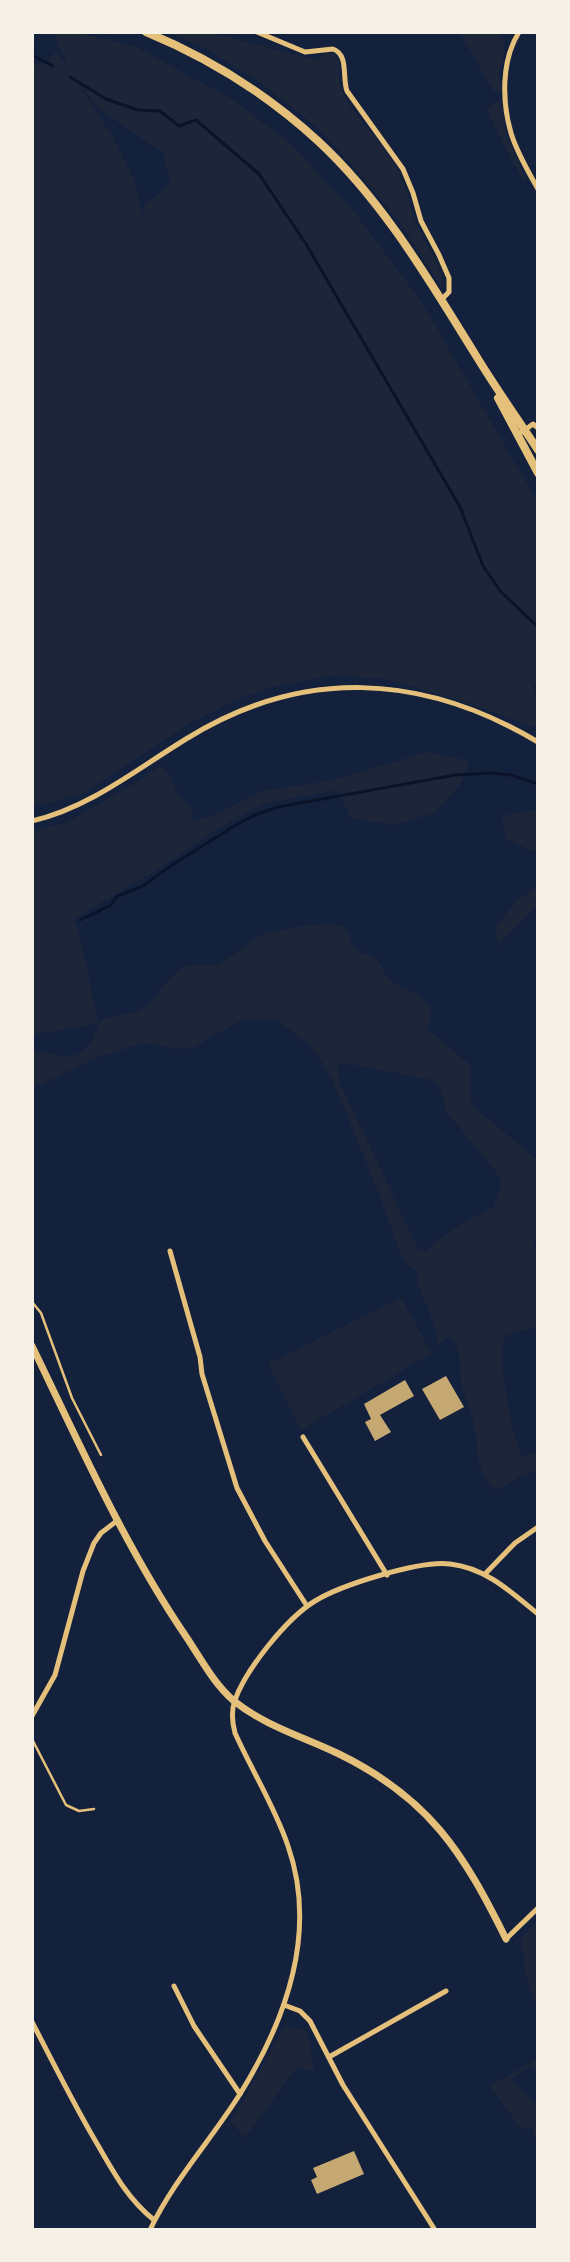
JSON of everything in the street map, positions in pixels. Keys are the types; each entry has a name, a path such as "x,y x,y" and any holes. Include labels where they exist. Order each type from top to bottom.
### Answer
{"main road":[{"path":"150,33 230,75 273,104 318,141 374,204 441,300 538,450"},
{"path":"480,362 538,473"}],"street":[{"path":"257,32 298,50 311,52 333,49 340,54 344,62 344,83 347,91 403,168 413,192 421,221 440,254 450,286 449,292 441,300"},
{"path":"519,32 511,50 506,72 506,111 515,142 538,189"},
{"path":"518,436 533,424 538,428"},
{"path":"32,822 86,801 188,738 235,712 266,701 316,691 383,688 428,696 462,706 538,742"},
{"path":"170,1251 200,1357 202,1374 222,1446 237,1488 265,1541 307,1606"},
{"path":"32,1346 118,1520 171,1615 210,1674 234,1701 293,1736 323,1746 367,1768 399,1790 441,1829 468,1867 506,1939 538,1908"},
{"path":"303,1437 387,1575"},
{"path":"32,1716 55,1675 81,1579 94,1543 101,1532 118,1520"},
{"path":"485,1574 515,1543 538,1527"},
{"path":"150,2230 154,2220 240,2094 263,2052 284,2005 293,1977 300,1933 298,1885 282,1831 235,1734 232,1720 234,1701 248,1675 274,1638 307,1606 346,1587 422,1565 449,1564 485,1574 500,1583 538,1614"},
{"path":"174,1986 194,2026 240,2094"},
{"path":"329,2057 446,1991"},
{"path":"284,2005 306,2016 343,2085 435,2230"},
{"path":"32,2022 82,2118 122,2185 140,2209 154,2220"}],"lane":[{"path":"32,1302 41,1313 72,1398 101,1455"},
{"path":"32,1739 66,1806 79,1811 94,1809"}],"shaded area":[{"path":"54,33 82,33 136,47 232,99 290,143 356,214 421,301 537,501 538,681 533,686 537,697 537,728 456,699 381,678 329,676 272,687 236,700 192,722 83,793 33,807 32,62 43,65 56,52 69,69","holes":["75,78 98,108 165,155 163,159 170,177 168,185 145,205 142,215 135,182 112,136"]},
{"path":"169,33 212,33 317,60 325,53 335,55 339,64 340,85 346,99 385,150 398,171 419,228 439,267 442,288 398,220 362,176 317,127 257,80 206,49"},
{"path":"460,33 499,33 505,45 499,75 501,91 494,92"},
{"path":"502,101 504,128 526,179 523,181 487,110 494,102"},
{"path":"426,752 470,761 459,786 434,813 394,825 350,818 339,790 265,803 217,829 157,870 75,918 99,1022 110,1017 134,1013 145,1007 169,979 182,968 219,964 259,936 274,931 325,925 335,925 344,928 354,948 377,960 389,979 421,997 426,1002 431,1009 428,1029 470,1065 470,1097 475,1108 537,1160 537,1234 533,1244 537,1253 537,1327 518,1331 505,1338 502,1349 502,1363 507,1401 515,1437 524,1457 537,1452 537,1472 521,1476 497,1490 489,1483 480,1467 475,1429 462,1387 456,1346 448,1337 438,1345 437,1332 418,1284 417,1271 405,1263 402,1257 376,1186 333,1081 320,1058 305,1041 276,1020 253,1019 240,1021 192,1048 178,1049 150,1044 137,1045 96,1058 33,1088 33,1051 60,1056 75,1055 86,1048 91,1042 99,1023 33,1035 33,830 66,823 138,781 161,765 171,778 177,793 191,807 193,820 206,818 263,791 335,780","holes":["344,1063 428,1079 436,1083 440,1089 446,1111 499,1176 500,1192 493,1208 457,1226 427,1251 419,1251 340,1083 337,1067"]},
{"path":"537,811 537,851 507,839 502,816"},
{"path":"537,887 537,905 498,945 496,927 516,901"},
{"path":"401,1298 432,1353 301,1430 268,1363"},
{"path":"537,1921 537,2008 526,1977 521,1940"},
{"path":"285,2025 308,2032 314,2070 296,2068 245,2138 231,2122"},
{"path":"537,2059 537,2074 531,2066 512,2079 537,2106 537,2141 531,2126 521,2129 490,2086"}],"building":[{"path":"446,1376 464,1407 440,1420 422,1389"},
{"path":"405,1380 414,1396 380,1415 391,1432 375,1441 365,1422 371,1419 364,1404"},
{"path":"354,2151 364,2174 317,2194 311,2180 317,2177 313,2168"}],"waterway":[{"path":"32,55 53,66"},
{"path":"70,77 106,99 138,110 160,111 179,126 196,120 259,174 306,244 460,507 483,566 501,592 538,627"},
{"path":"80,920 111,905 116,897 143,886 172,865 236,825 255,815 278,807 455,775 491,773 511,775 538,784"}]}
